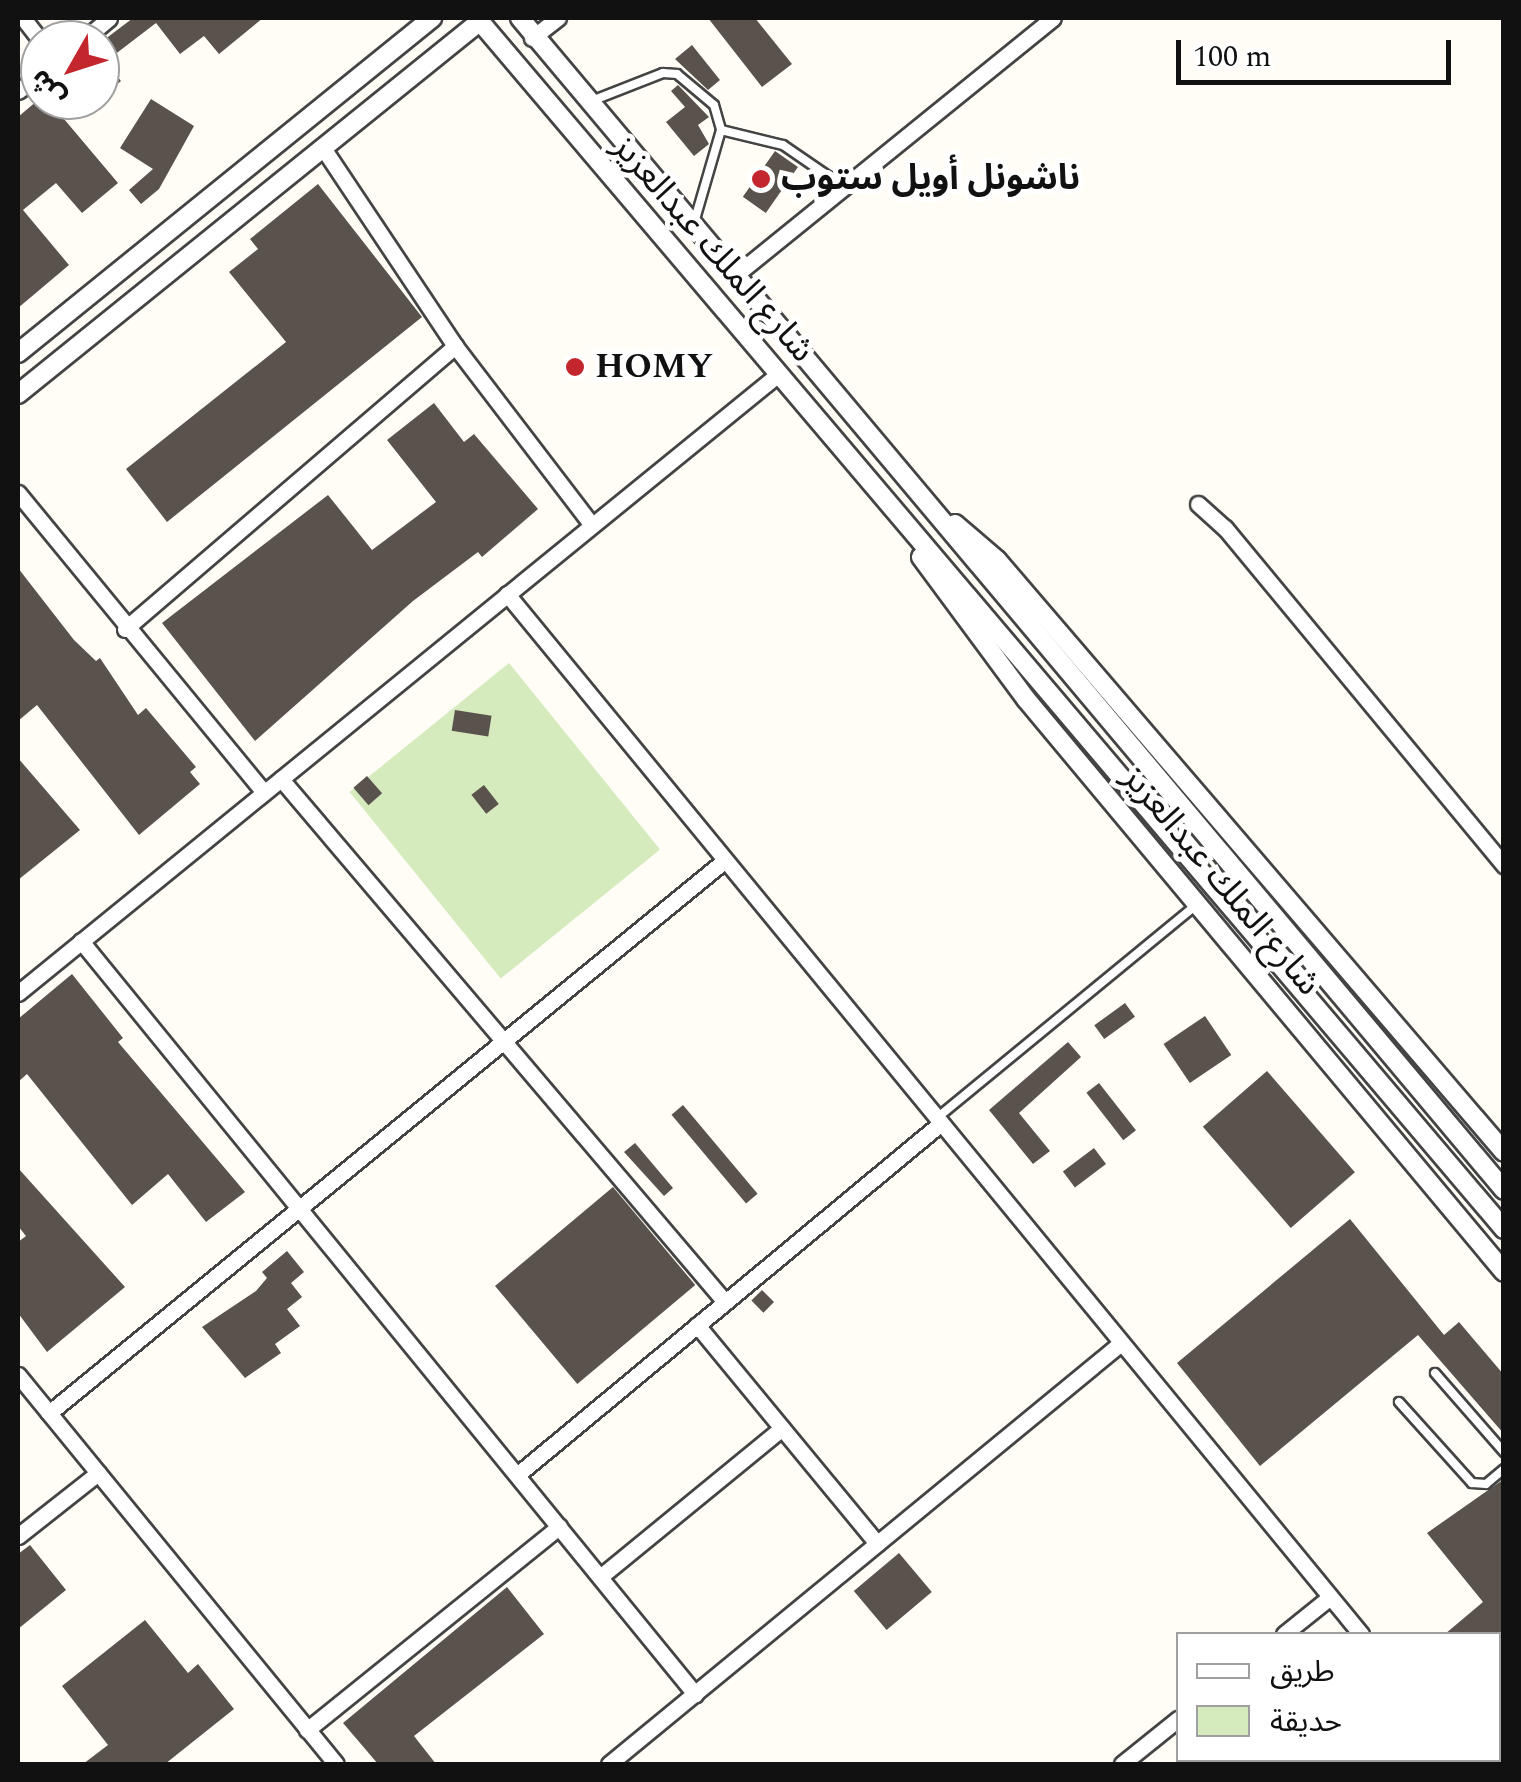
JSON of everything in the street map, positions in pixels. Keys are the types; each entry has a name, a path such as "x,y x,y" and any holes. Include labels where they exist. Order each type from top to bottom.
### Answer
{"street":[{"path":"18,353 432,18"},
{"name":"شارع الملك عبدالعزيز","path":"520,18 532,38 738,272 1504,1190"},
{"path":"532,38 558,18"},
{"path":"738,272 1053,18"},
{"path":"18,394 478,20"},
{"name":"شارع الملك عبدالعزيز","path":"478,20 899,523 970,596 1504,1229"},
{"path":"323,148 455,346 592,525"},
{"path":"124,629 455,346"},
{"path":"18,992 778,375"},
{"path":"18,493 124,629 264,792"},
{"name":"شارع الملك عبدالعزيز","path":"929,501 998,560 1504,1152"},
{"path":"1198,504 1504,864"},
{"name":"شارع الملك عبدالعزيز","path":"899,523 954,608 1504,1272"},
{"path":"507,594 1358,1632"},
{"path":"280,778 725,1302"},
{"path":"49,1413 725,860"},
{"path":"81,941 695,1694"},
{"path":"516,1475 939,1120"},
{"path":"697,1326 877,1543"},
{"path":"611,1764 1121,1342"},
{"path":"18,1375 336,1764"},
{"path":"600,1578 782,1428"},
{"path":"18,1536 98,1473"},
{"path":"307,1730 559,1527"},
{"path":"1286,1632 1330,1597"},
{"path":"1122,1764 1176,1721"}],"lane":[{"path":"589,102 648,76 677,74 714,105 721,130 694,223"},
{"path":"721,130 783,145 844,187"},
{"path":"939,1120 1197,904"},
{"path":"1435,1372 1504,1452"},
{"path":"1399,1402 1472,1483 1486,1484 1504,1469"}],"green space":[{"path":"509,663 660,850 501,979 350,792"}],"building":[{"path":"133,18 263,18 219,54 204,36 180,54 156,23 120,51 120,28"},
{"path":"708,18 755,18 792,64 762,87"},
{"path":"692,45 720,80 708,90 675,59"},
{"path":"678,85 709,117 698,125 709,144 694,156 666,122 685,107 671,91"},
{"path":"151,99 194,126 159,189 141,204 129,190 153,169 120,148"},
{"path":"18,117 65,120 118,183 82,213 56,183 23,210 69,265 18,308"},
{"path":"775,151 798,167 766,213 743,197"},
{"path":"318,184 422,317 167,522 126,469 286,342 229,272 258,249 250,239"},
{"path":"434,403 464,442 474,434 538,509 482,557 478,552 413,601 255,741 162,623 328,495 372,550 436,502 387,440"},
{"path":"18,568 74,640 96,661 100,658 138,715 146,708 196,767 190,772 200,784 139,835 37,705 18,721"},
{"path":"455,710 492,716 488,737 452,731"},
{"path":"18,758 80,830 18,880"},
{"path":"367,776 382,793 369,805 353,788"},
{"path":"484,785 499,804 486,814 471,795"},
{"path":"72,974 123,1038 118,1042 245,1192 206,1222 168,1174 132,1205 27,1074 18,1082 18,1019"},
{"path":"1125,1003 1135,1017 1104,1039 1094,1025"},
{"path":"1205,1016 1231,1055 1190,1083 1164,1044"},
{"path":"1068,1042 1081,1057 1019,1113 1050,1151 1033,1164 989,1110"},
{"path":"1267,1071 1355,1172 1291,1228 1203,1127"},
{"path":"1099,1083 1136,1130 1123,1140 1086,1093"},
{"path":"683,1105 758,1194 746,1204 672,1115"},
{"path":"635,1143 673,1188 664,1196 624,1152"},
{"path":"1094,1148 1106,1164 1075,1187 1063,1171"},
{"path":"18,1168 125,1287 47,1352 18,1313 18,1242 26,1236 18,1226"},
{"path":"613,1187 695,1285 577,1384 495,1286"},
{"path":"1350,1219 1444,1335 1459,1322 1504,1375 1504,1434 1418,1335 1260,1466 1177,1363"},
{"path":"287,1251 304,1272 291,1283 302,1297 287,1309 300,1326 275,1344 281,1353 245,1378 202,1327 256,1291 267,1278 262,1272"},
{"path":"762,1290 774,1302 763,1313 751,1301"},
{"path":"1504,1479 1504,1634 1447,1632 1483,1602 1427,1533"},
{"path":"30,1545 66,1590 18,1629 18,1554"},
{"path":"899,1553 932,1592 887,1630 854,1591"},
{"path":"507,1587 544,1634 414,1736 436,1764 378,1764 343,1723"},
{"path":"145,1620 188,1673 198,1664 234,1709 165,1764 83,1764 108,1745 62,1686"}],"place":[{"name":"ناشونل أويل ستوب","path":"761,179"},
{"name":"HOMY","path":"575,367"}]}
